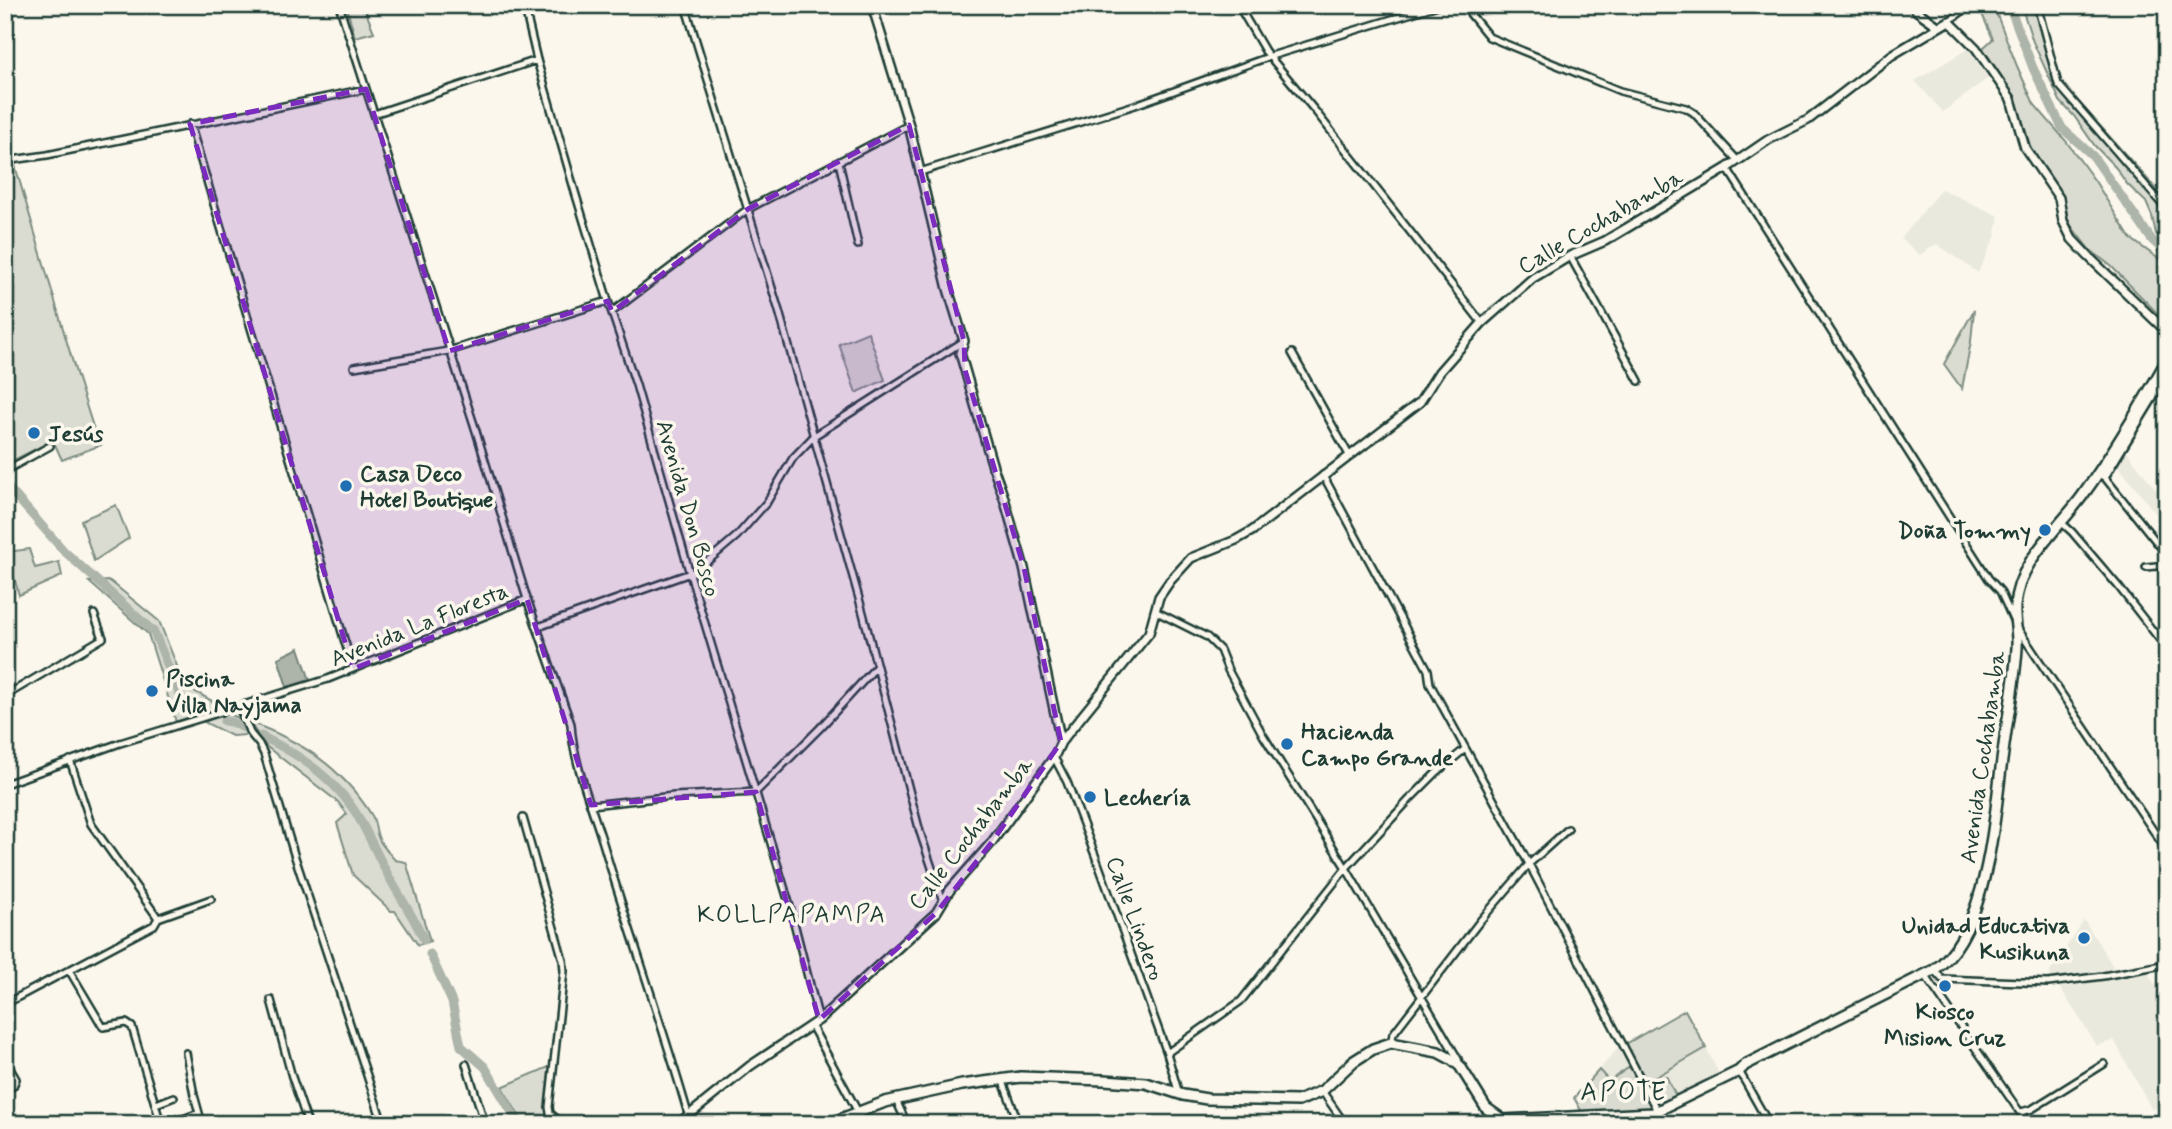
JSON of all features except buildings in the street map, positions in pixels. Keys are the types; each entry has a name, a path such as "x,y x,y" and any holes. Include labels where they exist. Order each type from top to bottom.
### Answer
{"main road":[{"name":"Avenida Cochabamba","path":"2101,473 2167,360"},
{"name":"Avenida Cochabamba","path":"1460,1066 1486,1108 1497,1120 1658,1111 1739,1071 1747,1071 1786,1048 1936,972 1961,942 1987,870 2020,632 2015,607 2020,582 2035,554 2064,524 2101,473 2167,372"},
{"path":"828,1124 896,1100 962,1085 1021,1077 1152,1084 1179,1094 1207,1099 1298,1101 1322,1091 1354,1061 1373,1049 1391,1044 1438,1052 1460,1066"}],"street":[{"path":"339,5 527,599 571,724 572,738 591,805 688,1114"},
{"name":"Avenida Don Bosco","path":"524,5 537,60 608,301 636,385 789,903 819,1020"},
{"path":"685,5 814,436 920,832 943,901"},
{"path":"872,5 909,125 948,289 964,341 960,353 1024,568 1061,743"},
{"path":"1238,5 1265,51 1482,323"},
{"path":"920,172 1135,105 1271,56 1438,5"},
{"path":"1463,5 1489,37 1620,91 1686,108 1694,113 1738,161"},
{"path":"1912,5 1938,26"},
{"name":"Calle Cochabamba","path":"678,1124 750,1066 819,1020 936,913 950,890 992,842 1054,757 1061,743 1149,633 1164,589 1191,558 1252,531 1420,402 1439,372 1482,323 1533,278 1570,256 1605,241 1769,140 1808,120 1892,55 1971,5"},
{"path":"2037,5 2058,85 2167,210"},
{"path":"1949,21 1976,48 2011,99 2025,148 2059,198 2063,221 2072,239 2167,332"},
{"path":"374,114 537,60"},
{"path":"5,164 12,160 366,89"},
{"path":"190,124 354,669"},
{"path":"612,312 748,209 909,125"},
{"path":"839,162 858,245"},
{"path":"1727,168 1841,350 1897,432 1989,579 2000,591 2020,632 2167,851"},
{"path":"1570,256 1639,382"},
{"path":"354,367 449,351 608,301"},
{"path":"538,627 690,574 737,536 767,502 793,458 814,436 964,341"},
{"path":"1292,353 1349,455"},
{"path":"7,468 50,446"},
{"path":"2101,473 2167,555"},
{"path":"1323,475 1428,670 1430,684 1529,864 1664,1124"},
{"path":"2064,524 2118,586 2167,649"},
{"path":"2146,567 2167,565"},
{"name":"Avenida La Floresta","path":"7,783 70,760 354,669 527,599"},
{"path":"1155,611 1207,637 1220,650 1263,735 1346,868 1460,1066"},
{"path":"5,696 103,638 94,614"},
{"path":"591,805 674,796 755,792 820,728 876,667"},
{"path":"239,707 250,733 264,754 383,1124"},
{"path":"1167,1053 1241,1001 1346,868 1437,772 1465,749"},
{"name":"Calle Lindero","path":"1054,757 1067,782 1167,1053 1179,1094"},
{"path":"70,760 91,824 158,918"},
{"path":"5,772 7,783"},
{"path":"523,818 563,960 549,1107 550,1113 562,1124"},
{"path":"1391,1044 1393,1034 1480,921 1529,864 1568,829"},
{"path":"5,1004 153,925 158,918 211,899"},
{"path":"1936,972 1942,979 2048,983 2167,964"},
{"path":"69,970 103,1027 125,1023 132,1027 161,1124"},
{"path":"1926,977 2028,1124"},
{"path":"271,1000 308,1124"},
{"path":"811,1026 858,1112"},
{"path":"186,1053 202,1124"},
{"path":"5,1060 16,1079 13,1086 5,1091"},
{"path":"2021,1112 2032,1109 2104,1064"},
{"path":"466,1065 485,1124"},
{"path":"1739,1071 1769,1124"},
{"path":"1002,1079 1019,1124"},
{"path":"1322,1091 1345,1124"},
{"path":"156,1104 174,1097"},
{"path":"896,1100 907,1124"},
{"path":"170,1124 199,1113"}],"highlighted area":[{"path":"366,89 449,351 608,301 612,312 748,209 909,125 964,341 965,370 1024,568 1061,742 992,842 936,913 819,1020 756,792 591,805 527,599 353,669 190,124"}],"shaded area":[{"path":"346,5 363,5 374,32 355,37"},
{"path":"1978,5 1993,5 2034,104 2066,141 2095,181 2130,238 2167,265 2167,323 2111,266 2089,249 2069,223 2063,195 2031,148 2016,100 1983,48 1993,39"},
{"path":"2021,5 2038,5 2059,80 2167,201 2167,245 2156,234 2146,202 2127,184 2060,101 2033,42"},
{"path":"1971,47 1991,76 1943,112 1915,81"},
{"path":"14,162 76,373 101,445 62,460 53,440 10,462 5,447 5,167"},
{"path":"1941,189 1999,216 1995,237 1978,273 1937,244 1920,255 1901,239"},
{"path":"1974,310 1971,341 1962,389 1944,364"},
{"path":"868,332 885,380 856,393 839,344"},
{"path":"2125,449 2167,504 2167,528 2116,463"},
{"path":"116,505 129,538 94,561 81,520"},
{"path":"29,549 35,568 59,562 62,576 19,595 7,552"},
{"path":"110,581 159,621 185,686 223,707 176,722 148,634 89,582"},
{"path":"299,648 310,680 287,687 278,658"},
{"path":"228,713 240,719 246,735 232,736 204,722"},
{"path":"249,722 286,738 318,757 359,797 373,817 382,844 395,860 406,862 430,941 418,945 395,911 391,911 353,875 337,823 347,814 338,802 267,747"},
{"name":"Unidad Educativa Kusikuna","path":"2084,920 2114,968 2051,978 2050,972"},
{"path":"2145,969 2167,1003 2167,1101 2152,1110 2114,1040 2097,1046 2059,986 2065,983 2068,988 2086,980 2089,982"},
{"path":"1685,1010 1706,1048 1647,1082 1626,1044"},
{"path":"1619,1047 1630,1067 1609,1081 1599,1070"},
{"path":"1706,1048 1720,1076 1659,1107 1647,1082"},
{"path":"551,1066 547,1108 557,1122 540,1123 521,1119 502,1087"},
{"path":"1631,1066 1654,1110 1583,1114 1574,1098 1599,1070 1609,1081"},
{"path":"1666,1076 1676,1096 1663,1102 1653,1082"}],"waterway":[{"path":"2009,5 2033,68 2062,128 2093,156 2152,240 2167,254"},
{"path":"5,484 64,551 154,632 181,698 204,710"},
{"path":"224,721 244,728"},
{"path":"261,736 313,767 345,798 363,825 424,940"},
{"path":"430,954 452,1002 461,1046 485,1067 517,1121 528,1124"}],"place":[{"name":"Jesús","path":"34,433"},
{"name":"Casa Deco Hotel Boutique","path":"346,486"},
{"name":"Doña Tommy","path":"2045,530"},
{"name":"Piscina Villa Nayjama","path":"152,691"},
{"name":"Hacienda Campo Grande","path":"1287,744"},
{"name":"Lechería","path":"1090,797"},
{"name":"Unidad Educativa Kusikuna","path":"2084,938"},
{"name":"Kiosco Mision Cruz","path":"1945,986"}],"district":[{"name":"KOLLPAPAMPA","path":"792,914"},
{"name":"APOTE","path":"1624,1091"}]}
